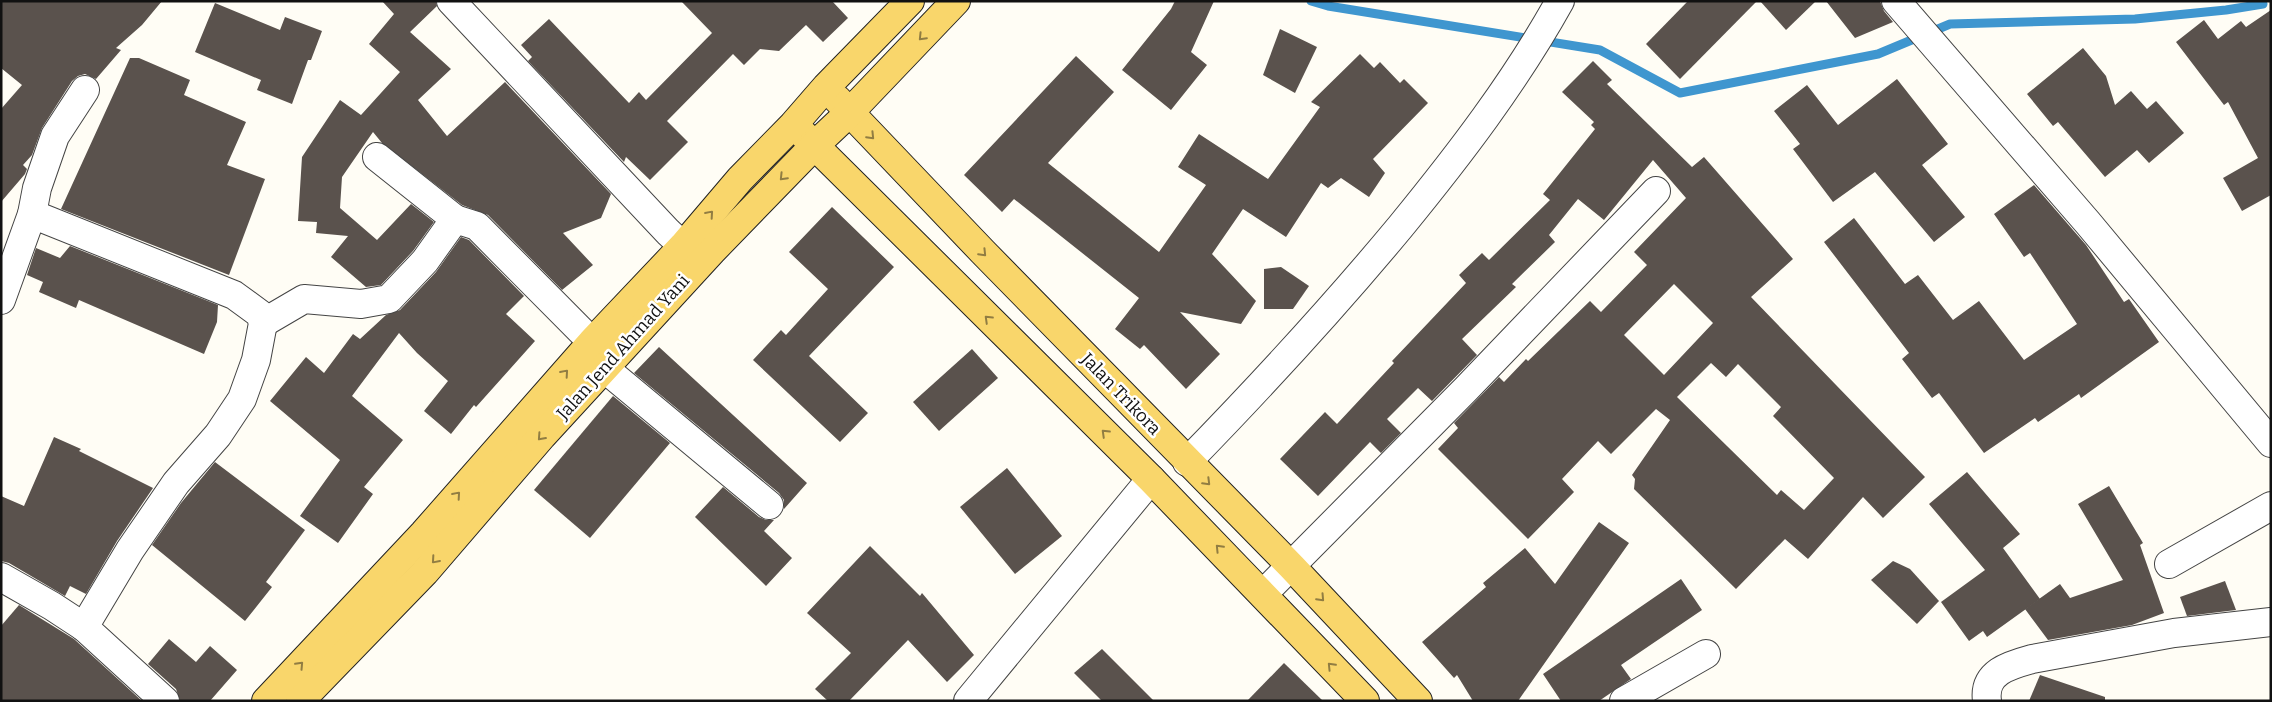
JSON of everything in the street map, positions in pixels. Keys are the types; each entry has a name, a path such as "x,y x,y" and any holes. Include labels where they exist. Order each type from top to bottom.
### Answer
{"main road":[{"name":"Jalan Jend Ahmad Yani","path":"266,701 424,533 592,342 683,246 740,179 910,1"},
{"name":"Jalan Jend Ahmad Yani","path":"300,701 425,572 542,436 712,250 849,113 956,1"},
{"name":"Jalan Trikora","path":"826,87 1187,462 1292,567 1418,701"},
{"path":"793,125 1151,478 1365,701"}],"street":[{"path":"451,1 683,246"},
{"path":"1187,462 1318,324 1441,178 1517,73 1560,1"},
{"path":"1896,1 2088,223 2271,443"},
{"path":"1,300 32,214 36,188 55,136 85,90"},
{"path":"377,157 455,219 477,226 592,342"},
{"path":"1263,594 1292,567 1656,191"},
{"path":"32,214 234,295 260,314 263,323 256,360 242,399 218,435 176,484 130,550 84,627"},
{"path":"263,323 304,299 361,304 389,298 425,261 455,219"},
{"path":"604,368 769,505"},
{"path":"968,701 1151,478"},
{"path":"2169,564 2271,506"},
{"path":"1,577 84,627 165,701"},
{"path":"1987,701 1986,686 1996,672 2010,665 2032,659 2174,633 2271,622"},
{"path":"1624,701 1706,654"}],"building":[{"path":"1,1 162,1 142,25 116,48 121,50 96,79 85,74 78,76 72,81 42,128 32,155 23,165 27,169 25,174 1,202 1,109 22,85 1,68"},
{"path":"382,1 436,1 437,6 410,32 451,69 418,100 447,136 505,82 611,194 601,218 563,233 593,265 562,290 488,215 462,205 382,143 373,132 342,177 340,208 377,240 411,204 434,222 413,251 381,285 366,287 331,257 348,236 316,233 317,222 298,221 302,157 340,100 361,115 400,72 369,44 394,14"},
{"path":"681,1 832,1 848,18 823,42 806,25 779,51 760,49 744,65 733,54 667,121 688,142 650,180 626,157 624,162 528,61 532,57 521,45 549,19 629,103 639,92 646,100 712,33"},
{"path":"1175,1 1214,1 1191,52 1207,65 1171,110 1122,70 1171,9"},
{"path":"1688,1 1757,1 1680,79 1646,44"},
{"path":"1760,1 1816,1 1786,30"},
{"path":"1826,1 1880,1 1884,11 1893,22 1855,38"},
{"path":"215,3 280,30 285,17 322,31 311,60 308,60 292,104 257,90 261,80 195,52"},
{"path":"2271,10 2271,195 2242,211 2223,178 2258,158 2228,102 2224,105 2176,42 2204,20 2218,39 2241,21 2246,27"},
{"path":"1280,29 1317,47 1295,93 1263,75"},
{"path":"2083,48 2106,76 2115,105 2131,91 2147,109 2156,101 2184,133 2149,163 2137,150 2105,177 2058,122 2053,126 2027,94"},
{"path":"1360,54 1374,68 1380,62 1400,83 1404,79 1428,103 1373,159 1385,173 1369,197 1341,178 1328,188 1321,183 1286,237 1243,209 1212,254 1256,301 1241,324 1180,312 1220,354 1186,389 1144,345 1140,349 1115,329 1139,298 1014,199 1002,212 964,175 1076,56 1114,92 1048,163 1159,252 1206,185 1178,167 1199,134 1268,179 1320,107 1311,102"},
{"path":"130,58 139,58 190,80 184,95 246,122 227,165 265,179 229,275 61,209"},
{"path":"1593,61 1612,80 1607,84 1692,167 1704,157 1793,259 1751,297 1925,477 1883,518 1863,497 1808,559 1785,539 1736,589 1634,489 1635,479 1632,475 1670,420 1656,409 1611,454 1598,441 1562,479 1574,492 1528,539 1438,449 1458,428 1454,423 1499,377 1504,382 1526,359 1528,361 1590,301 1601,312 1647,265 1634,252 1686,198 1653,160 1604,220 1578,199 1549,235 1555,242 1512,284 1516,287 1462,339 1477,355 1432,401 1418,388 1387,419 1401,433 1381,453 1370,442 1318,496 1280,459 1325,412 1337,424 1394,363 1392,361 1466,283 1459,275 1482,253 1489,260 1550,200 1543,194 1595,129 1591,125 1594,122 1562,92","holes":["1674,284 1713,323 1664,375 1624,335","1711,363 1726,377 1738,364 1781,407 1773,416 1834,478 1804,510 1781,490 1777,495 1677,397"]},
{"path":"1897,79 1948,144 1922,165 1965,217 1934,242 1875,172 1833,202 1793,149 1800,144 1774,111 1807,85 1838,125"},
{"path":"2034,185 2086,245 2124,302 2129,299 2159,342 2081,398 2079,394 2038,422 2035,418 1984,453 1939,393 1932,398 1902,359 1909,353 1824,242 1854,218 1905,284 1918,275 1953,320 1979,301 2024,360 2077,324 2030,253 2024,257 1994,214"},
{"path":"832,207 894,267 809,356 868,413 840,442 753,360 781,330 786,335 828,289 789,252"},
{"path":"461,237 469,240 524,296 506,314 535,341 476,407 474,405 451,434 424,411 448,381 417,353 399,333 352,396 403,440 364,487 373,494 338,543 300,516 340,460 270,401 306,357 324,373 353,334 360,339 386,315 400,310 436,272"},
{"path":"70,246 218,305 217,322 204,354 79,300 76,308 39,292 43,282 27,275 36,248 60,258"},
{"path":"1281,267 1309,286 1293,309 1264,309 1264,269"},
{"path":"659,347 807,483 784,509 784,500 779,493 634,373"},
{"path":"972,349 998,378 939,431 913,402"},
{"path":"613,396 670,443 590,538 534,490"},
{"path":"54,437 81,449 79,451 153,488 117,541 86,594 70,586 65,596 9,563 1,561 1,496 24,506"},
{"path":"215,462 305,530 266,582 272,587 245,621 152,545 181,503"},
{"path":"1007,468 1062,536 1015,574 960,507"},
{"path":"1967,472 2020,534 2003,548 2040,599 1987,637 1983,631 1969,641 1941,602 1985,570 1929,504"},
{"path":"2109,486 2143,543 2140,545 2164,613 2132,625 2048,640 2025,609 2060,584 2070,598 2123,580 2078,504"},
{"path":"723,487 759,517 766,520 774,520 764,531 792,558 766,586 695,517"},
{"path":"1599,522 1629,543 1518,701 1473,701 1457,675 1454,678 1422,642 1486,587 1483,583 1525,548 1555,584"},
{"path":"870,546 920,596 922,593 974,655 947,682 908,640 849,701 828,701 815,689 851,653 807,613"},
{"path":"1893,561 1910,569 1939,601 1917,624 1871,580"},
{"path":"1681,579 1702,610 1621,665 1631,679 1599,701 1561,701 1543,674"},
{"path":"2225,581 2236,610 2187,616 2180,597"},
{"path":"19,605 74,639 142,701 1,701 1,626"},
{"path":"169,639 196,662 210,646 237,670 210,701 180,701 176,689 148,664"},
{"path":"1102,649 1154,701 1102,701 1074,673"},
{"path":"1284,663 1323,701 1247,701"},
{"path":"2040,675 2105,697 2105,701 2029,701"}],"waterway":[{"path":"1311,1 1328,6 1600,50 1680,93 1878,54 1950,24 2135,19 2226,10 2263,4"}]}
